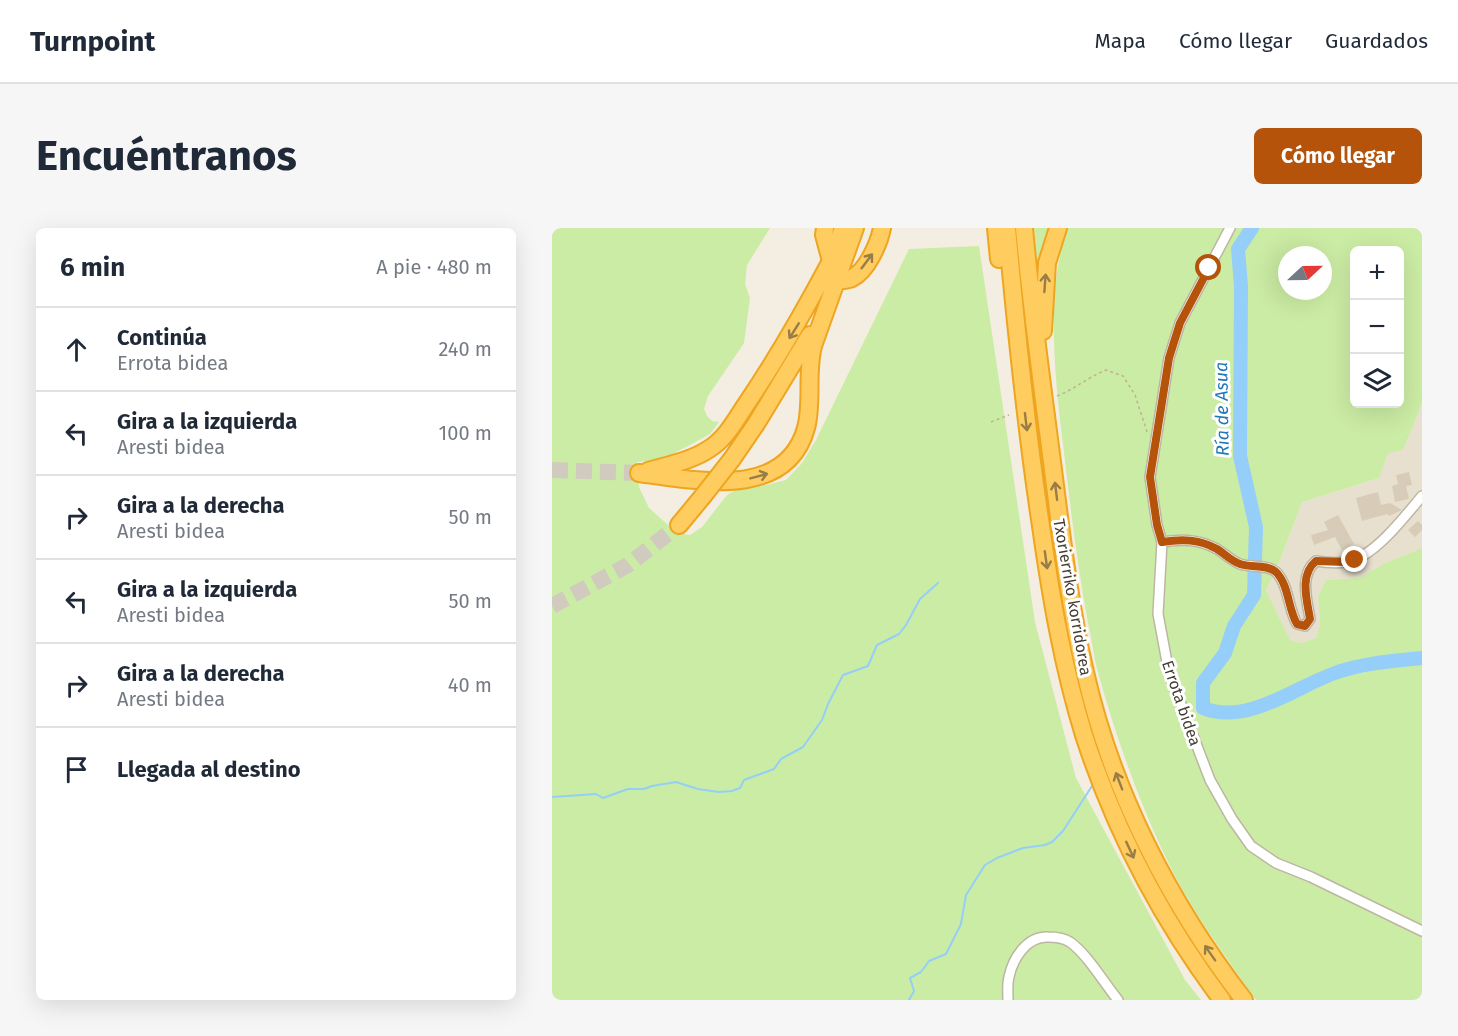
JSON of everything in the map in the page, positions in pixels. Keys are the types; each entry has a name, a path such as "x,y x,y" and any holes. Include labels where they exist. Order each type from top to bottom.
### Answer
{"highway":[{"path":"825,228 824,236 831,261 800,321 726,433 710,449 682,461 639,473 696,479 756,478 776,470 790,458 807,426 809,362 813,346 855,228"},
{"path":"811,333 831,261 843,228"},
{"path":"837,281 853,278 866,264 880,239 882,228"},
{"path":"996,228 1007,320 1022,384"},
{"name":"Txorierriko korridorea","path":"1007,228 1031,461 1049,585 1068,677 1094,765 1133,856 1176,934 1222,1000"},
{"name":"Txorierriko korridorea","path":"1024,228 1070,601 1085,673 1101,730 1130,809 1162,874 1202,942 1244,1000"},
{"path":"1039,362 1047,263 1058,228"},
{"path":"679,525 732,459 762,415 811,333 837,281"}],"street":[{"name":"Errota bidea","path":"1230,228 1180,323 1169,358 1150,477 1157,525 1162,542 1158,614 1169,673 1210,780 1232,819 1251,846 1276,863 1311,877 1422,931"},
{"path":"1162,542 1180,539 1197,541 1240,564 1267,568 1276,572 1283,583 1293,617 1297,624 1305,626 1310,619 1305,584 1310,566 1316,561 1355,560 1368,552 1422,496"},
{"path":"1008,1000 1009,976 1018,954 1032,940 1041,936 1058,937 1070,942 1118,1000"}],"path":[{"path":"1057,396 1074,390 1089,376 1106,370 1123,376 1135,395 1147,432 1148,443"},
{"path":"991,422 1010,415"}],"shaded area":[{"path":"1422,404 1422,548 1383,564 1360,578 1326,580 1318,596 1320,625 1316,638 1301,643 1290,640 1266,590 1302,502 1379,478 1388,452 1403,450"}],"green space":[{"path":"552,228 770,228 747,265 745,284 750,298 744,343 708,396 704,409 712,421 719,422 710,434 660,460 637,462 639,487 649,508 677,533 690,535 702,527 727,495 739,488 786,480 802,463 816,440 909,249 979,246 1035,622 1076,778 1185,980 1201,1000 552,1000"},
{"path":"1034,228 1051,228 1040,291"},
{"path":"1068,228 1422,228 1422,404 1403,450 1388,453 1379,478 1302,502 1266,590 1290,640 1301,643 1316,638 1320,625 1318,596 1326,580 1360,578 1383,564 1422,548 1422,1000 1256,1000 1198,916 1168,863 1134,784 1115,729 1097,670 1088,623 1080,578 1060,419 1054,334 1056,278"}],"building":[{"path":"1409,472 1412,485 1406,486 1409,499 1395,502 1392,486 1398,484 1396,475"},
{"path":"1378,492 1381,505 1390,503 1402,510 1389,516 1387,514 1362,521 1356,498"},
{"path":"1338,515 1354,544 1342,550 1335,537 1314,545 1311,535 1328,530 1324,522"},
{"path":"1418,521 1422,525 1422,530 1415,537 1408,530"}],"waterway":[{"name":"Ría de Asua","path":"1252,228 1238,249 1241,286 1240,456 1256,527 1254,595 1234,626 1225,653 1203,683 1203,708 1220,712 1254,709 1335,673 1378,663 1422,658"},
{"path":"552,797 596,794 603,798 628,789 644,789 676,782 698,789 719,792 740,788 744,780 774,769 781,759 803,747 822,720 843,675 868,666 877,645 899,634 920,599 938,583"},
{"path":"909,1000 914,991 910,978 921,972 929,961 946,954 961,924 966,895 985,865 1023,848 1052,842 1063,831 1092,786"}],"tunnel":[{"path":"552,470 639,473"},
{"path":"552,606 628,565 679,525"}],"route":[{"path":"1209,268 1180,323 1169,358 1150,477 1157,525 1162,542 1180,539 1197,541 1240,564 1267,568 1276,572 1283,583 1293,617 1297,624 1305,626 1310,619 1305,584 1310,566 1316,561 1355,560"}]}
